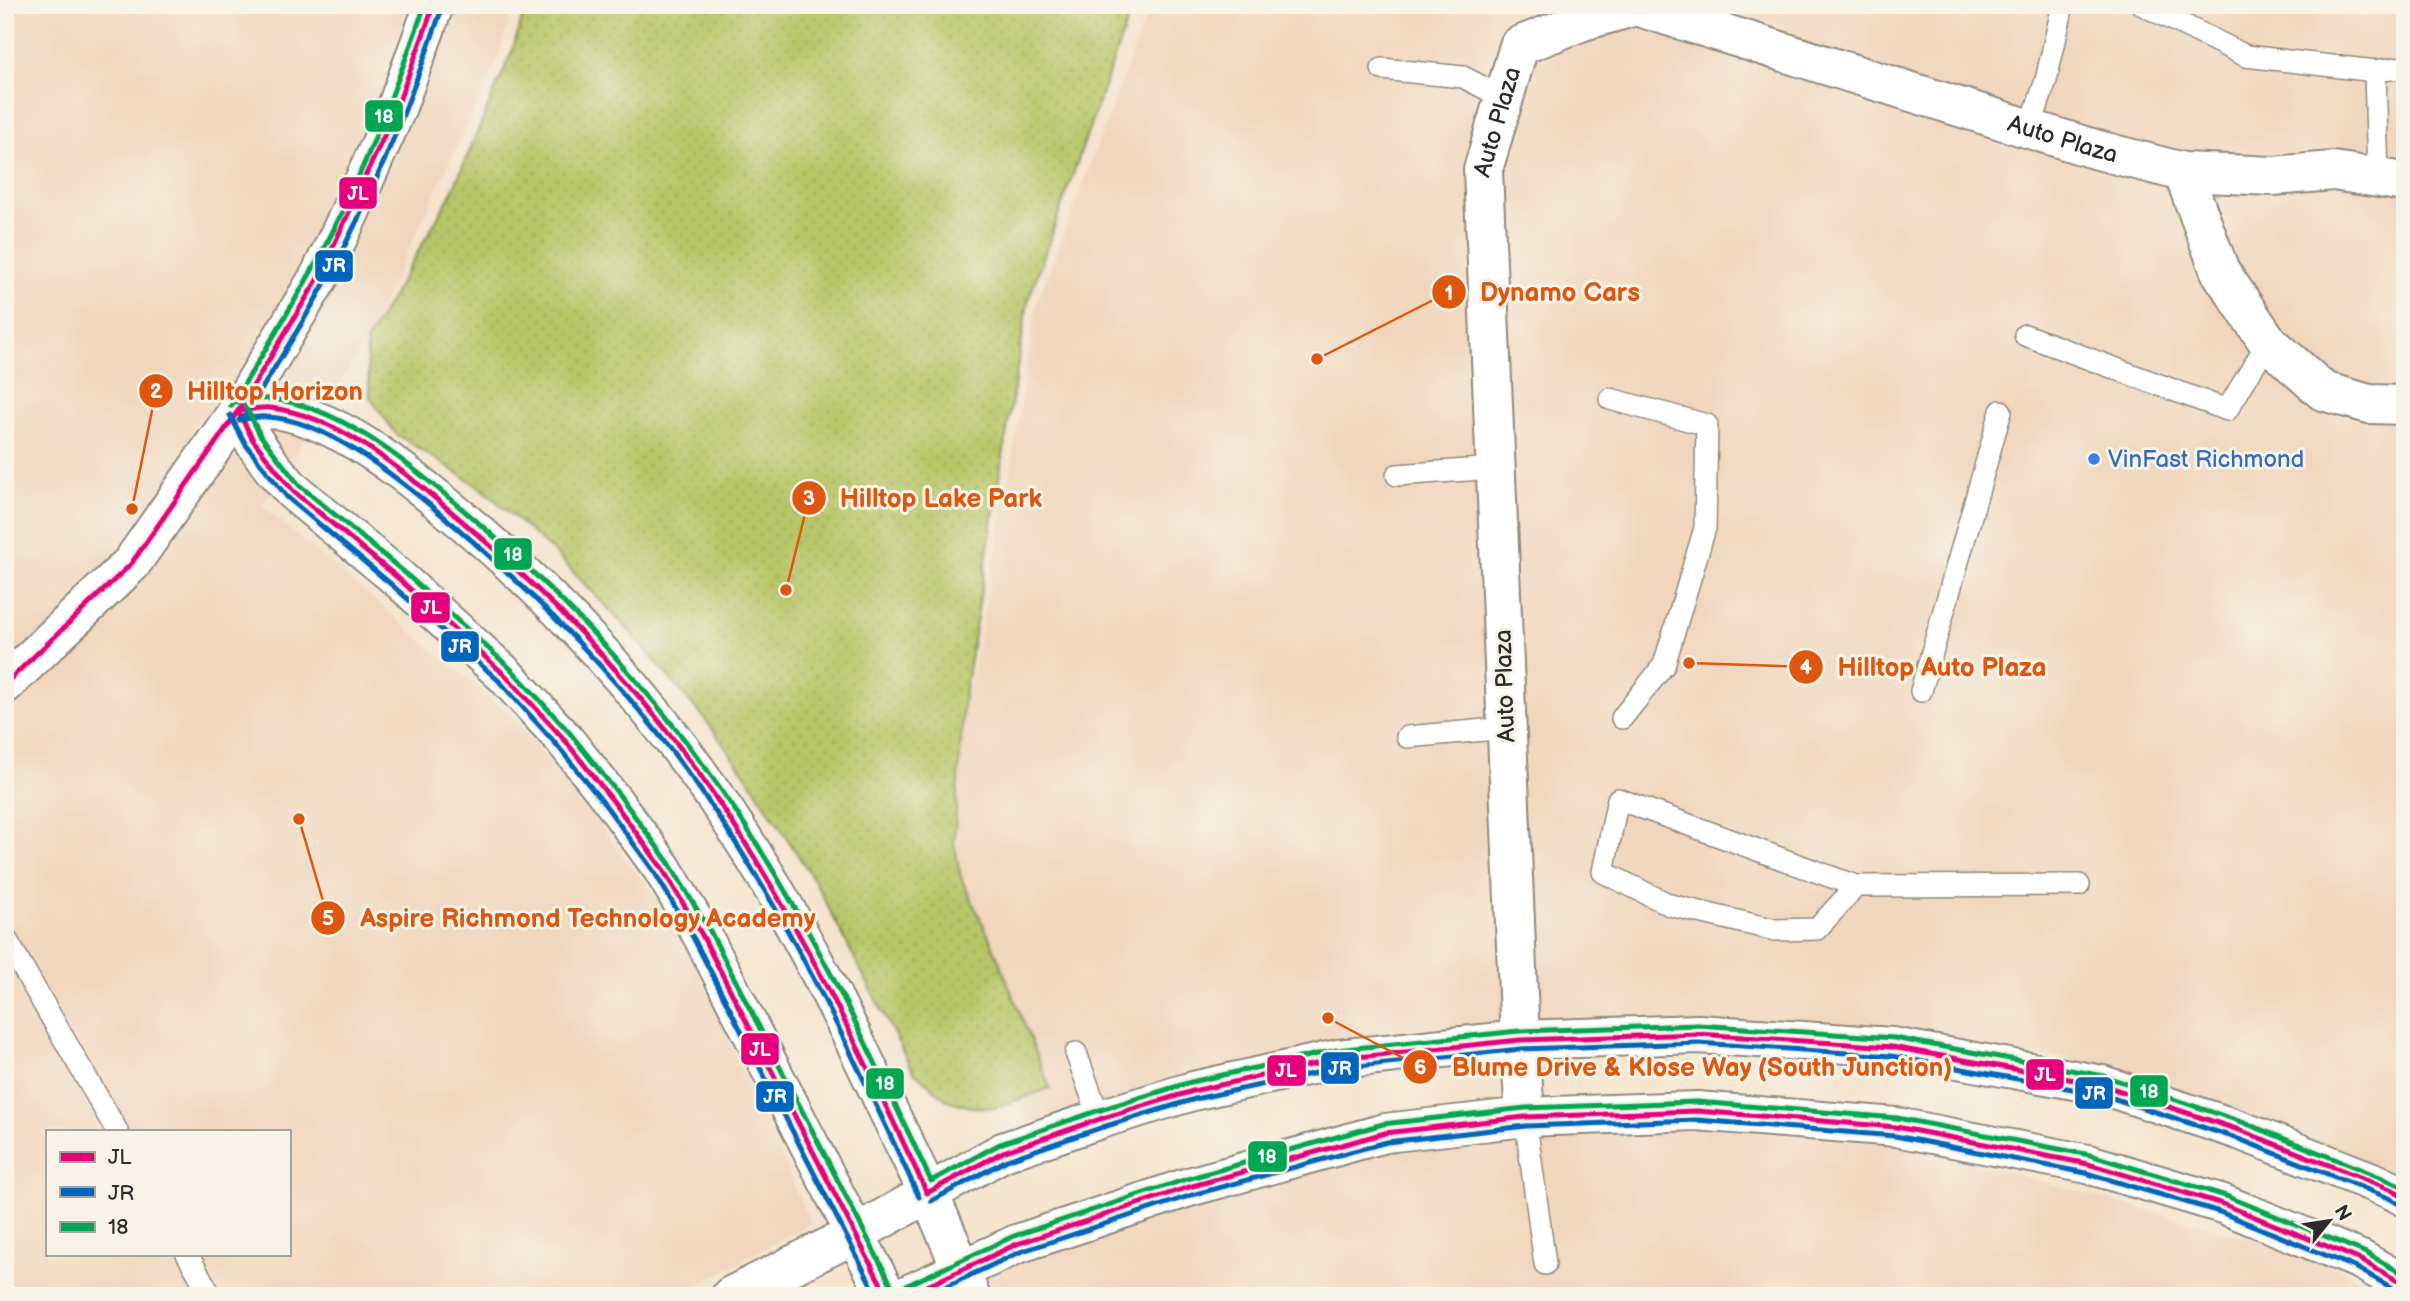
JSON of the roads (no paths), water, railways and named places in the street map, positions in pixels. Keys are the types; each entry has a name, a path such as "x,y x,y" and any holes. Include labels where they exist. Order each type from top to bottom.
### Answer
{"street":[{"path":"7,678 131,564 238,411 320,275 396,112 434,5"},
{"name":"Auto Plaza","path":"1525,1117 1483,170 1519,46 1579,13 1636,6 2094,149 2183,172 2273,176 2333,171 2391,180"},
{"path":"2183,172 2220,271 2268,342 2323,391 2369,404 2405,405"},
{"path":"238,411 270,408 299,414 328,425 403,474 500,553 568,618 616,671 718,801 801,939 859,1049 966,1282"},
{"path":"238,411 259,449 293,491 398,578 505,675 563,738 613,801 662,868 702,935 887,1296"},
{"path":"731,1296 855,1234 1003,1152 1100,1119 1193,1091 1338,1059 1520,1040 1698,1034 1892,1046 2102,1084 2239,1129 2405,1197"},
{"path":"905,1296 966,1282 1011,1246 1189,1187 1385,1133 1525,1117 1697,1111 1896,1127 2088,1164 2223,1204 2361,1260 2405,1285"}],"lane":[{"path":"2030,128 2046,80 2063,5"},
{"path":"2143,5 2246,56 2375,71 2405,66"},
{"path":"1382,69 1463,77 1504,98"},
{"path":"2375,71 2391,180"},
{"path":"2025,335 2227,410 2268,342"},
{"path":"1610,398 1707,425 1705,528 1664,666 1622,718"},
{"path":"1921,691 2001,411"},
{"path":"1397,475 1496,468"},
{"path":"1407,737 1507,728"},
{"path":"1856,886 1817,929 1775,930 1670,905 1603,872 1618,799 1856,886 2079,885"},
{"path":"5,937 116,1130"},
{"path":"1076,1054 1100,1119"},
{"path":"1525,1117 1545,1264"},
{"path":"188,1256 211,1296"}],"place":[{"name":"Dynamo Cars","path":"1317,359"},
{"name":"VinFast Richmond","path":"2094,459"},
{"name":"Hilltop Horizon","path":"132,509"},
{"name":"Hilltop Lake Park","path":"786,590"},
{"name":"Hilltop Auto Plaza","path":"1689,663"},
{"name":"Aspire Richmond Technology Academy","path":"299,819"},
{"name":"Blume Drive & Klose Way (South Junction)","path":"1328,1018"}]}
